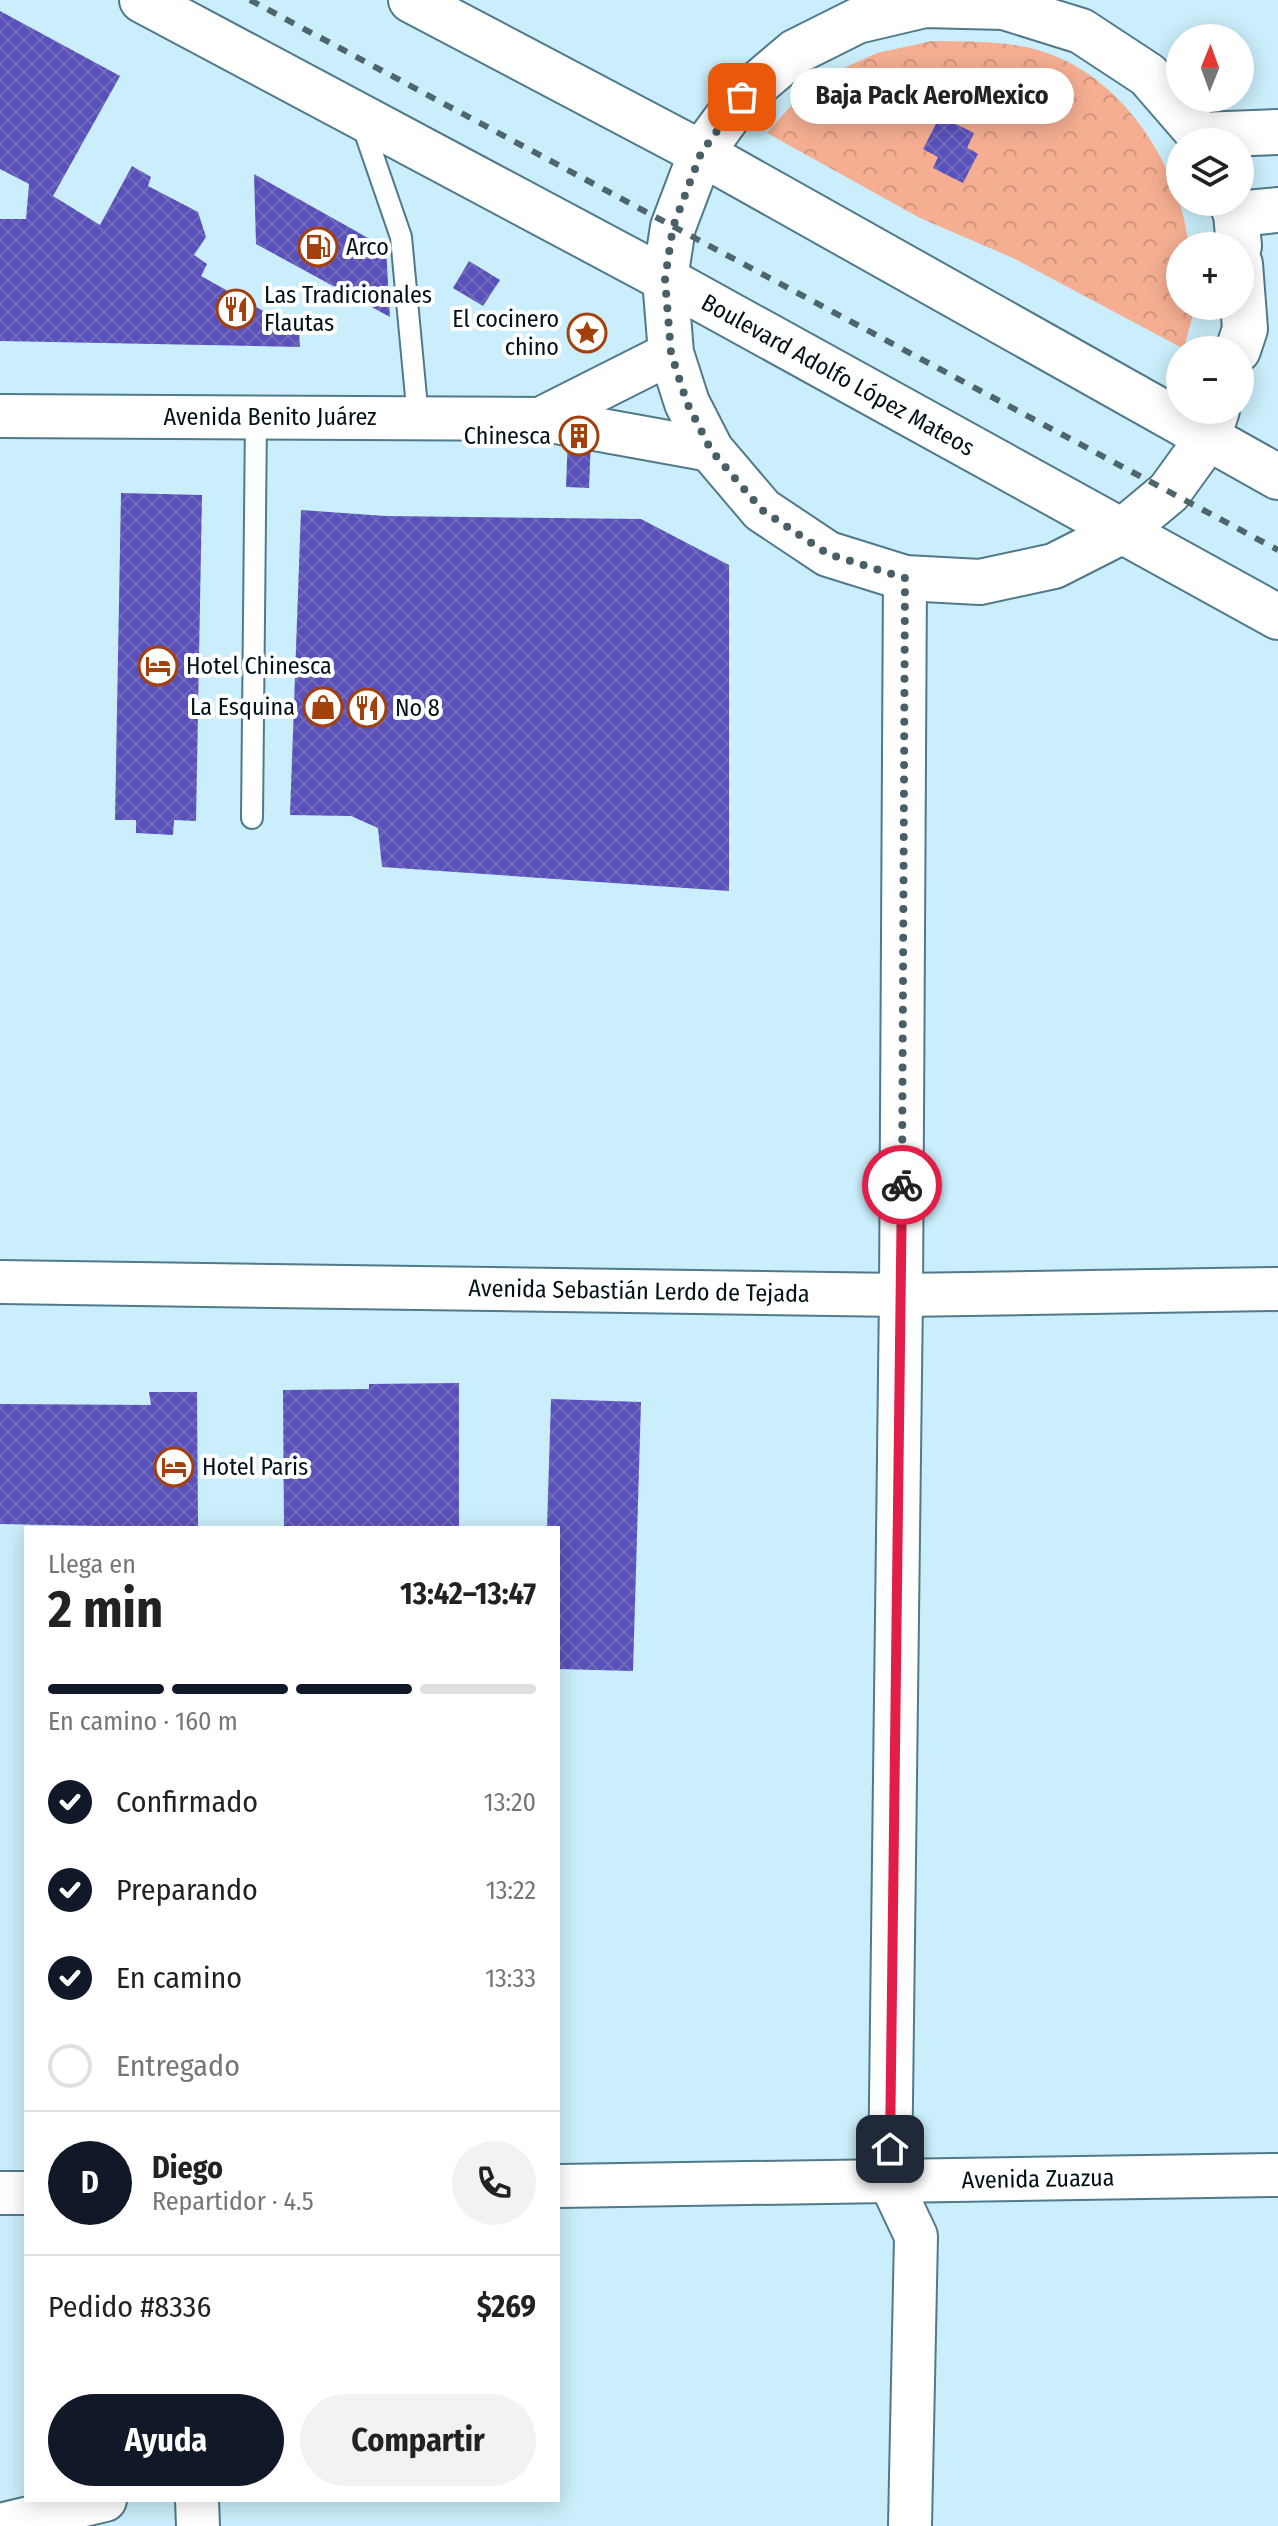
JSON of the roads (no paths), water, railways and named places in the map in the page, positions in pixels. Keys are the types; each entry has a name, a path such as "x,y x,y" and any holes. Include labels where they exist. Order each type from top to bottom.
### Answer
{"main road":[{"name":"Boulevard Adolfo López Mateos","path":"142,0 665,279 1278,617"},
{"path":"411,0 1166,399"},
{"path":"1193,128 1148,75 1081,31 1004,7 925,2 857,21 795,52 742,97 701,153 673,227 665,279 671,353 687,403 711,450 762,510 828,554 905,578 980,582 1054,566 1121,532 1169,492 1213,424 1278,477"},
{"path":"1254,134 1278,132"}],"street":[{"name":"Avenida Benito Juárez","path":"540,419 671,353"},
{"name":"Avenida Benito Juárez","path":"0,416 540,419 711,450"},
{"path":"905,578 901,1295 890,2181 916,2236 910,2526"},
{"name":"Avenida Sebastián Lerdo de Tejada","path":"0,1282 901,1295 1278,1289"},
{"name":"Avenida Zuazua","path":"560,2186 1278,2175"},
{"path":"0,2193 24,2193"},
{"path":"0,2525 97,2502"},
{"path":"197,2502 198,2526"}],"lane":[{"path":"360,117 401,237 418,418"},
{"path":"252,818 256,417"}],"railway":[{"path":"250,0 1278,550"}],"place":[{"name":"Baja Pack AeroMexico","path":"742,97"},
{"name":"Arco","path":"318,247"},
{"name":"Las Tradicionales Flautas","path":"236,309"},
{"name":"El cocinero chino","path":"587,333"},
{"name":"Chinesca","path":"579,436"},
{"name":"Hotel Chinesca","path":"158,666"},
{"name":"La Esquina","path":"323,707"},
{"name":"No 8","path":"367,708"},
{"name":"Hotel Paris","path":"174,1467"}]}
